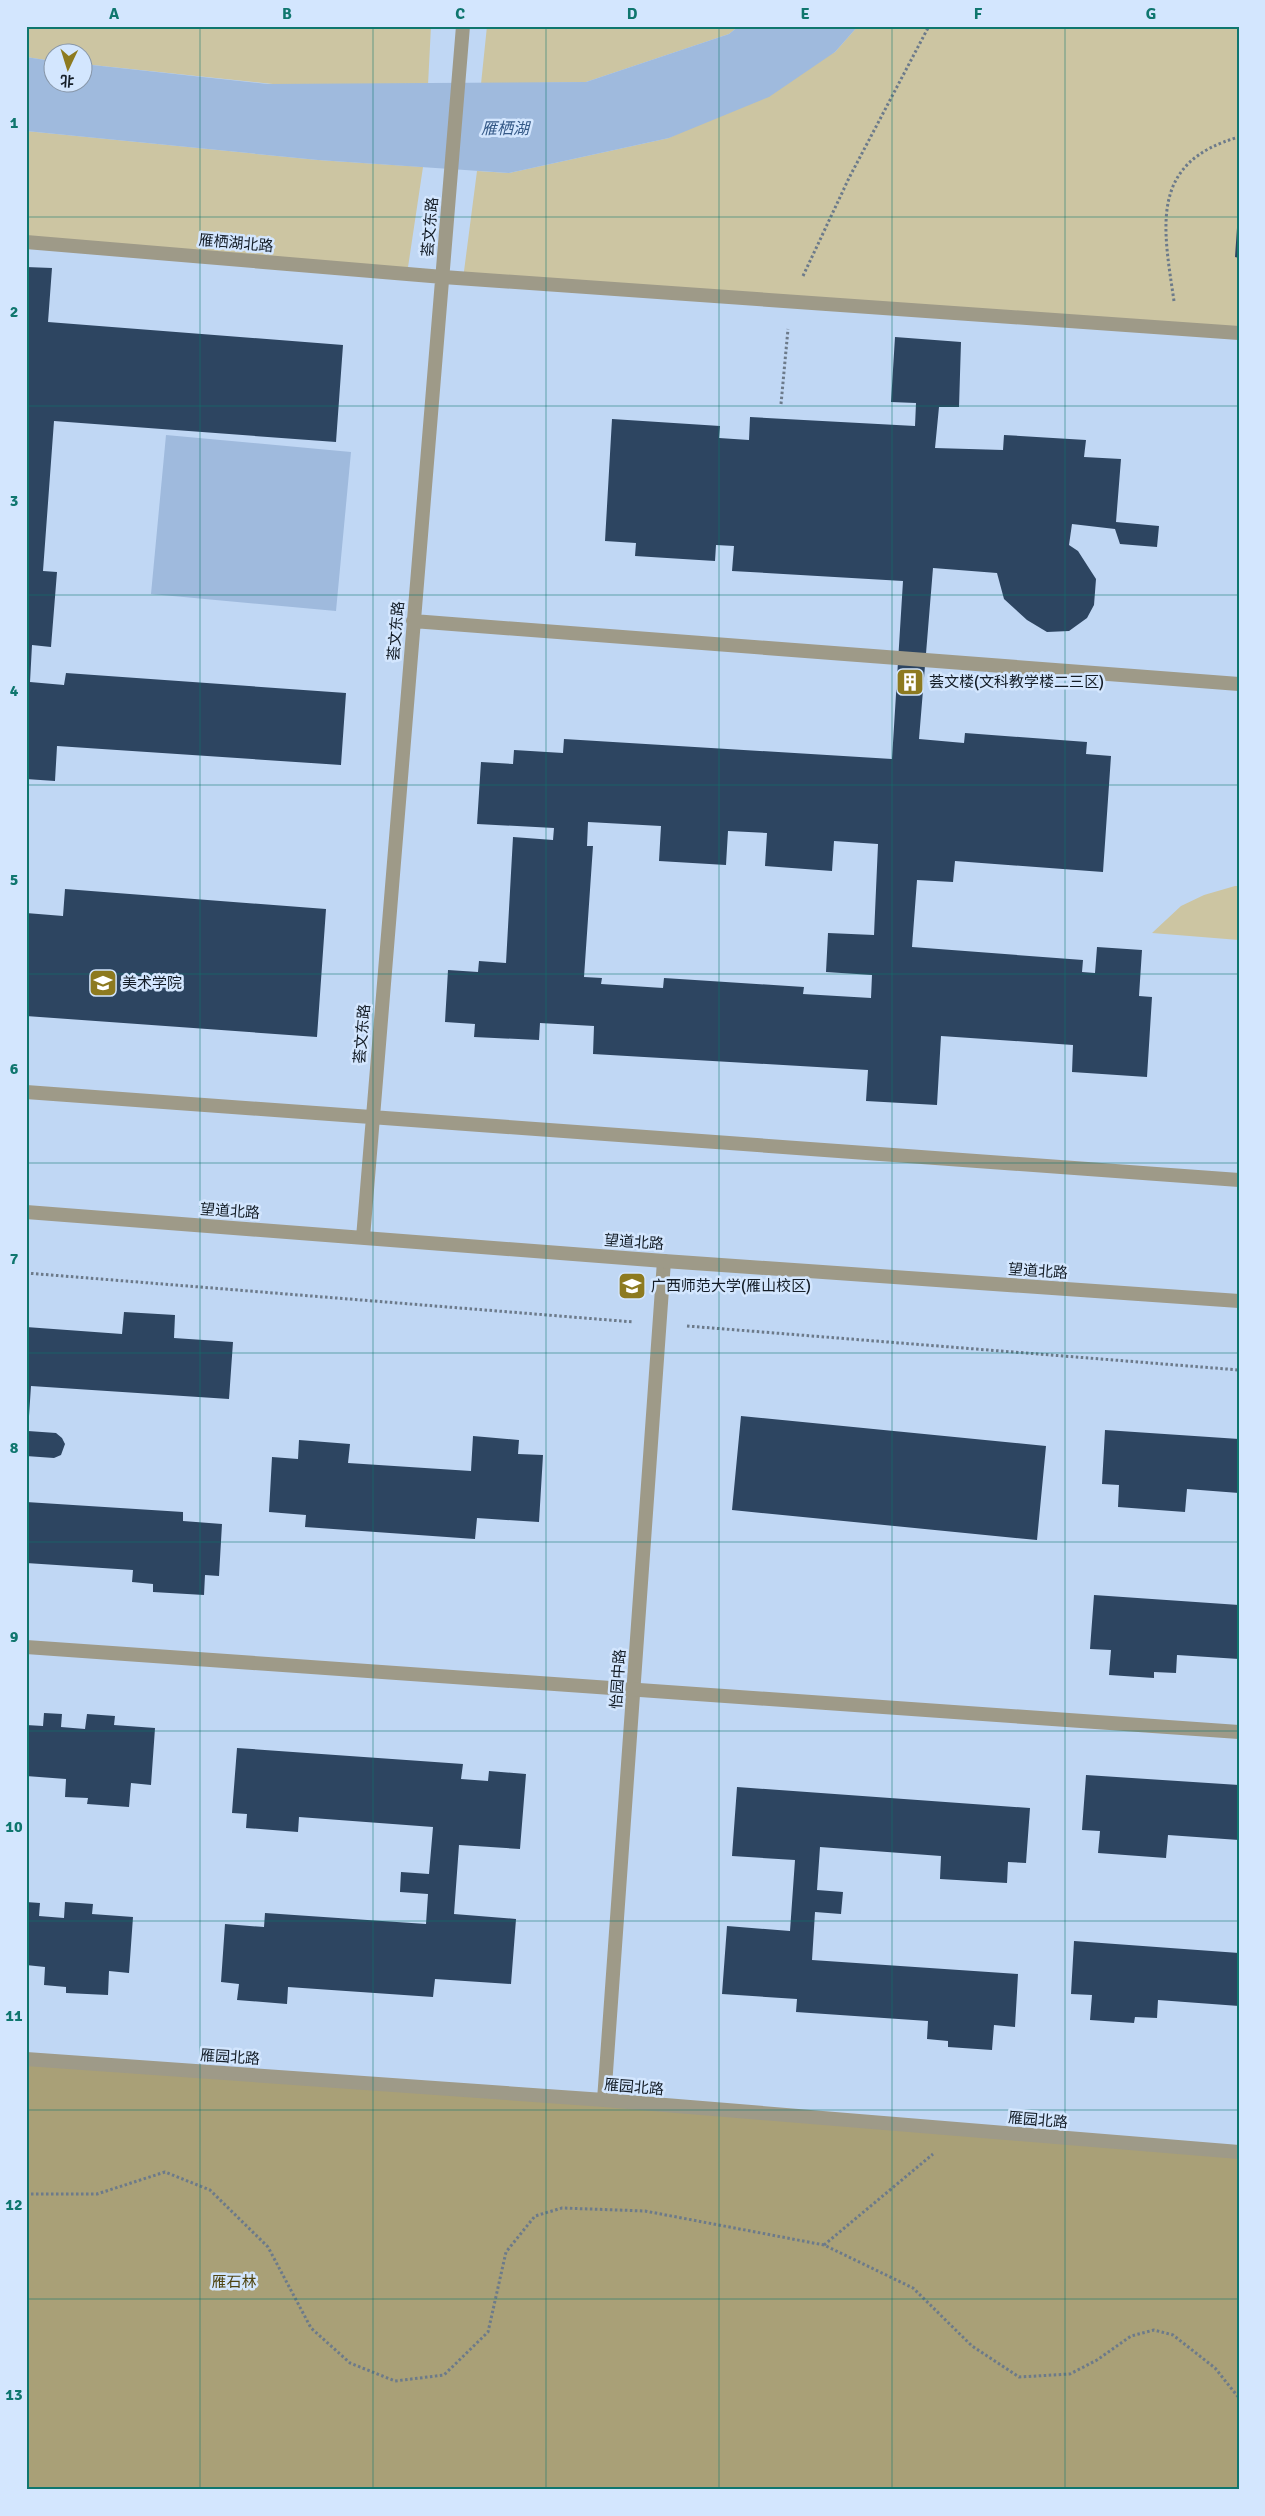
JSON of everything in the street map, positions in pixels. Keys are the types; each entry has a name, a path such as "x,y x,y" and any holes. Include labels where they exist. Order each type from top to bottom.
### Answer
{"street":[{"name":"荟文东路","path":"363,1238 463,26"},
{"name":"雁栖湖北路","path":"26,242 443,277 791,303 1239,333"},
{"path":"413,621 1239,684"},
{"path":"26,1092 1239,1180"},
{"name":"望道北路","path":"26,1212 664,1261 1239,1301"},
{"name":"怡园中路","path":"604,2100 664,1261"},
{"path":"26,1646 1239,1732"},
{"name":"雁园北路","path":"26,2059 604,2100 1239,2152"}],"path":[{"path":"781,404 791,303 849,178 929,26"},
{"path":"1178,329 1166,238 1168,194 1176,178 1204,150 1239,137"},
{"path":"824,2245 962,2130"},
{"path":"26,2194 97,2194 165,2172 210,2190 268,2247 312,2328 350,2363 395,2381 444,2375 488,2332 506,2252 535,2216 562,2208 645,2211 824,2245 913,2288 972,2346 1019,2377 1070,2374 1097,2360 1131,2336 1154,2330 1173,2335 1215,2368 1239,2398"}],"shaded area":[{"name":"广西师范大学(雁山校区)","path":"26,26 1239,26 1239,2490 26,2490"},
{"path":"26,26 431,26 428,85 282,85 92,65 92,42 42,42 42,59 26,57"},
{"path":"487,26 739,26 729,34 586,82 481,84"},
{"path":"858,26 1239,26 1239,335 463,279 477,171 509,173 669,138 835,52"},
{"path":"26,131 318,160 423,167 407,274 26,242"},
{"path":"1239,886 1239,940 1152,933 1181,906 1204,895"}],"green space":[{"name":"雁石林","path":"26,2059 1239,2152 1239,2490 26,2490"}],"water":[{"name":"雁栖湖","path":"739,26 858,26 835,52 769,97 669,138 509,173 318,160 26,131 26,57 42,59 42,92 92,92 92,65 268,84 586,82 729,34"},
{"path":"166,435 351,452 336,611 151,594"}],"building":[{"path":"1237,228 1239,228 1239,258 1235,257"},
{"path":"26,267 52,268 48,322 343,345 336,442 54,421 43,571 57,572 51,647 32,645 30,682 64,685 66,673 346,693 341,765 57,746 55,781 26,779"},
{"name":"荟文楼(文科教学楼二三区)","path":"895,337 961,342 959,407 939,407 935,448 1003,450 1004,435 1086,440 1084,457 1121,459 1116,522 1159,526 1157,547 1120,544 1115,529 1072,524 1069,545 1078,551 1096,579 1094,605 1087,618 1069,631 1047,632 1027,620 1004,599 997,573 933,568 919,739 964,743 965,733 1087,742 1086,754 1111,756 1103,872 955,861 953,882 917,880 912,947 1083,960 1082,972 1095,973 1097,947 1142,950 1139,996 1152,997 1147,1077 1072,1072 1073,1045 941,1036 937,1105 866,1101 868,1070 593,1054 594,1026 540,1023 539,1040 474,1037 475,1024 445,1022 448,970 478,972 479,961 506,963 513,837 553,840 554,828 477,824 481,762 513,764 514,750 563,753 564,739 892,759 903,581 732,571 734,546 716,545 715,561 635,556 636,543 605,541 612,419 720,426 719,438 749,440 750,417 915,426 916,403 891,402","holes":["588,822 661,826 659,861 726,865 728,831 767,833 765,866 832,871 834,841 878,844 874,935 828,933 826,972 872,975 871,998 803,994 804,987 664,978 663,988 601,984 602,978 584,977 593,846 587,846"]},
{"path":"65,889 326,909 317,1037 26,1016 26,913 63,916"},
{"path":"124,1312 175,1315 174,1338 233,1342 229,1399 31,1386 28,1431 56,1433 65,1444 61,1455 54,1458 26,1456 26,1327 122,1334"},
{"path":"741,1416 1046,1446 1037,1540 732,1510"},
{"path":"1105,1430 1239,1439 1239,1493 1187,1489 1185,1512 1118,1507 1119,1485 1102,1484"},
{"path":"473,1436 519,1440 518,1454 543,1455 539,1522 477,1518 475,1539 305,1527 306,1515 269,1512 272,1457 298,1459 299,1440 350,1444 348,1463 471,1471"},
{"path":"26,1502 183,1512 183,1521 222,1524 219,1576 205,1575 204,1595 153,1592 153,1584 132,1582 133,1570 26,1563"},
{"path":"1094,1595 1239,1605 1239,1659 1177,1655 1176,1673 1154,1672 1154,1678 1109,1675 1111,1650 1090,1649"},
{"path":"44,1713 62,1714 61,1727 85,1729 87,1714 115,1716 114,1725 155,1728 151,1785 131,1783 129,1807 87,1804 88,1798 65,1797 66,1779 26,1776 26,1725 43,1726"},
{"path":"237,1748 463,1764 461,1779 488,1781 489,1771 526,1774 520,1849 459,1845 454,1914 516,1919 511,1984 435,1979 433,1997 288,1987 287,2004 237,2000 239,1984 221,1982 225,1924 264,1927 265,1913 426,1924 428,1894 400,1892 401,1872 429,1874 433,1827 299,1817 298,1832 246,1828 247,1814 232,1813"},
{"path":"1086,1775 1239,1785 1239,1840 1168,1835 1166,1858 1098,1853 1100,1831 1082,1830"},
{"path":"737,1787 1030,1808 1026,1863 1008,1862 1007,1883 940,1879 941,1856 820,1847 817,1890 843,1892 841,1914 815,1912 812,1960 1018,1974 1015,2027 994,2025 992,2050 948,2047 948,2041 927,2039 928,2021 796,2012 797,1999 722,1994 727,1926 790,1931 795,1860 732,1856"},
{"path":"26,1902 40,1903 39,1916 64,1918 65,1902 93,1904 92,1914 133,1917 129,1973 109,1971 108,1995 66,1993 66,1987 44,1985 45,1967 26,1965"},
{"path":"1074,1941 1239,1953 1239,2006 1158,2000 1157,2018 1135,2017 1134,2023 1090,2020 1092,1995 1071,1994"}],"place":[{"name":"荟文楼(文科教学楼二三区)","path":"910,682"},
{"name":"美术学院","path":"103,983"},
{"name":"广西师范大学(雁山校区)","path":"632,1286"}]}
